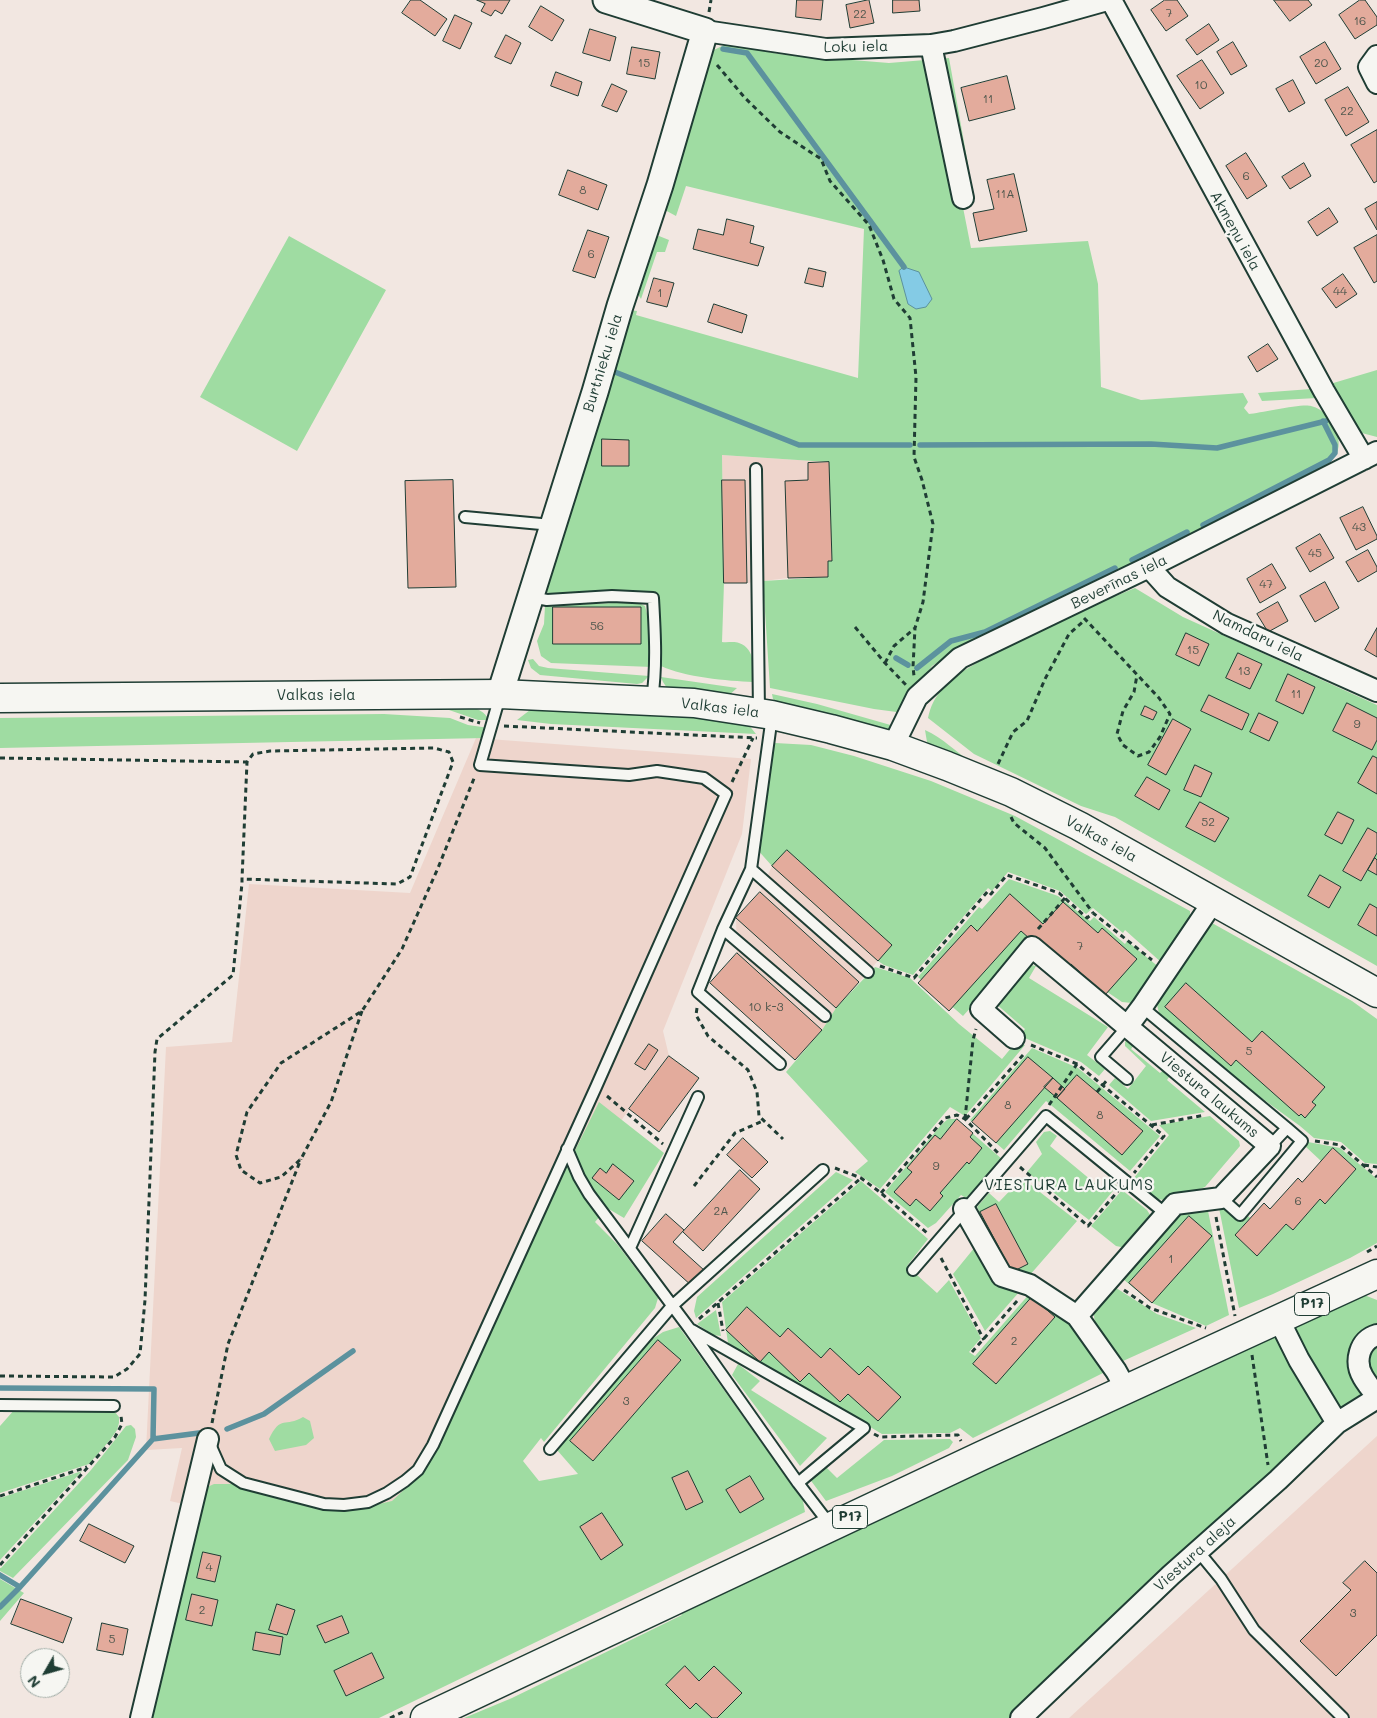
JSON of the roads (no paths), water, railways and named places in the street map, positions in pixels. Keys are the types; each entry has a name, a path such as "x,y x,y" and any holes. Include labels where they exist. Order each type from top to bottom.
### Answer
{"main road":[{"name":"Valkas iela","path":"0,698 500,694 694,704 761,722 831,729 893,746 1011,792 1078,826 1377,993"},
{"name":"P17","path":"426,1718 1126,1388 1377,1274"}],"street":[{"name":"Loku iela","path":"606,0 703,38 826,49 931,45 954,41 1107,0"},
{"name":"Akmeņu iela","path":"1111,0 1319,383 1371,456"},
{"name":"Burtnieku iela","path":"500,694 620,306 660,185 703,38"},
{"path":"931,45 963,198"},
{"path":"1377,56 1369,67 1377,83"},
{"name":"Beverīnas iela","path":"893,746 917,697 960,658 1079,612 1149,567 1371,456"},
{"name":"Namdaru iela","path":"1149,567 1167,587 1227,624 1377,691"},
{"path":"1127,1026 1142,1008 1213,902"},
{"name":"Viestura laukums","path":"1023,1041 981,1009 1032,947 1270,1146 1217,1199"},
{"path":"1077,1316 1175,1204 1217,1199"},
{"path":"964,1209 1002,1276 1030,1286 1077,1316 1126,1388"},
{"path":"1277,1319 1298,1360 1337,1423"},
{"path":"1377,1335 1371,1337 1362,1347 1358,1361 1362,1376 1377,1397"},
{"name":"Viestura aleja","path":"1020,1718 1198,1551 1278,1480 1337,1423 1377,1397"},
{"path":"141,1718 208,1439"}],"lane":[{"path":"756,469 761,722 751,869 723,929 698,992 780,1064"},
{"path":"465,517 553,525"},
{"path":"531,597 547,600 612,596 653,598 656,635 656,677 652,701"},
{"path":"208,1439 221,1469 243,1483 324,1504 344,1505 368,1502 387,1493 418,1470 433,1445 596,1087 726,794 704,778 657,771 629,775 480,765 500,694"},
{"path":"751,869 868,972"},
{"path":"723,929 825,1016"},
{"path":"1142,1008 1302,1141 1240,1214 1217,1199"},
{"path":"1127,1026 1101,1057 1128,1079"},
{"path":"630,1248 698,1097"},
{"path":"913,1270 1046,1116 1166,1214"},
{"path":"1270,1146 1287,1128"},
{"path":"567,1149 579,1177 589,1194 689,1328 798,1484 831,1527"},
{"path":"550,1449 672,1306 823,1170"},
{"path":"689,1328 864,1428 798,1484"},
{"path":"0,1405 114,1406"},
{"path":"1198,1551 1220,1579 1254,1630 1343,1718"}],"water":[{"path":"904,267 919,272 932,299 926,307 916,309 908,304 899,271"}],"waterway":[{"path":"723,49 747,53 904,267"},
{"path":"615,372 799,445 910,445"},
{"path":"1203,525 1329,460 1335,453 1335,445 1323,421"},
{"path":"920,445 1151,444 1217,448 1326,421"},
{"path":"1132,560 1187,532"},
{"path":"917,668 951,641 985,632 1115,568"},
{"path":"896,658 908,665"},
{"path":"227,1429 264,1414 353,1351"},
{"path":"0,1388 154,1389 153,1439"},
{"path":"0,1607 153,1439 199,1433"},
{"path":"0,1575 20,1587"}],"district":[{"name":"VIESTURA LAUKUMS","path":"1069,1185"}]}
